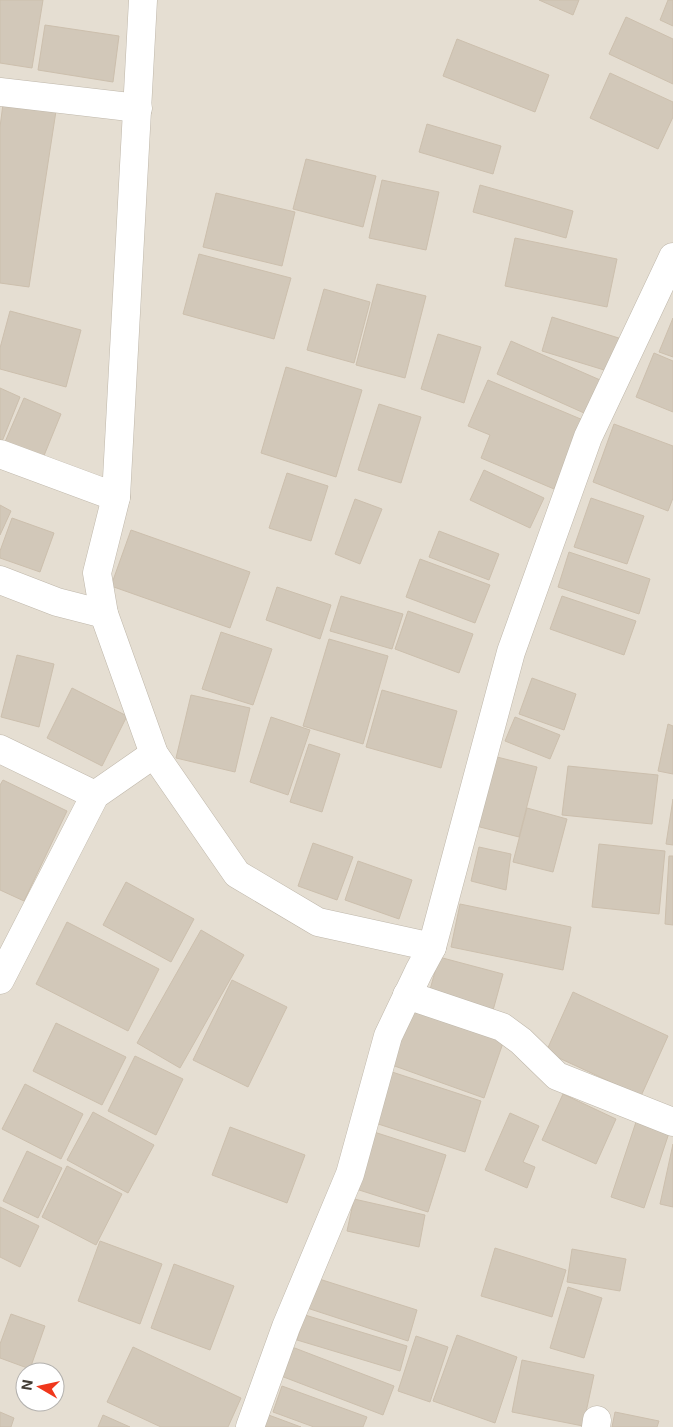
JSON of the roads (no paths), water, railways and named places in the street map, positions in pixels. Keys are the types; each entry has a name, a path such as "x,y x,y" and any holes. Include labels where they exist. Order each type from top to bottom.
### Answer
{"street":[{"path":"143,0 116,497 97,573 104,614 154,754 236,874 318,922 432,947"},
{"path":"0,92 138,108"},
{"path":"250,1427 286,1327 350,1174 388,1036 432,947 511,652 588,437 673,257"},
{"path":"0,454 116,497"},
{"path":"0,580 56,602 104,614"},
{"path":"0,750 95,795"},
{"path":"0,980 95,795 154,754"},
{"path":"407,995 502,1027 557,1076 673,1122"}]}
